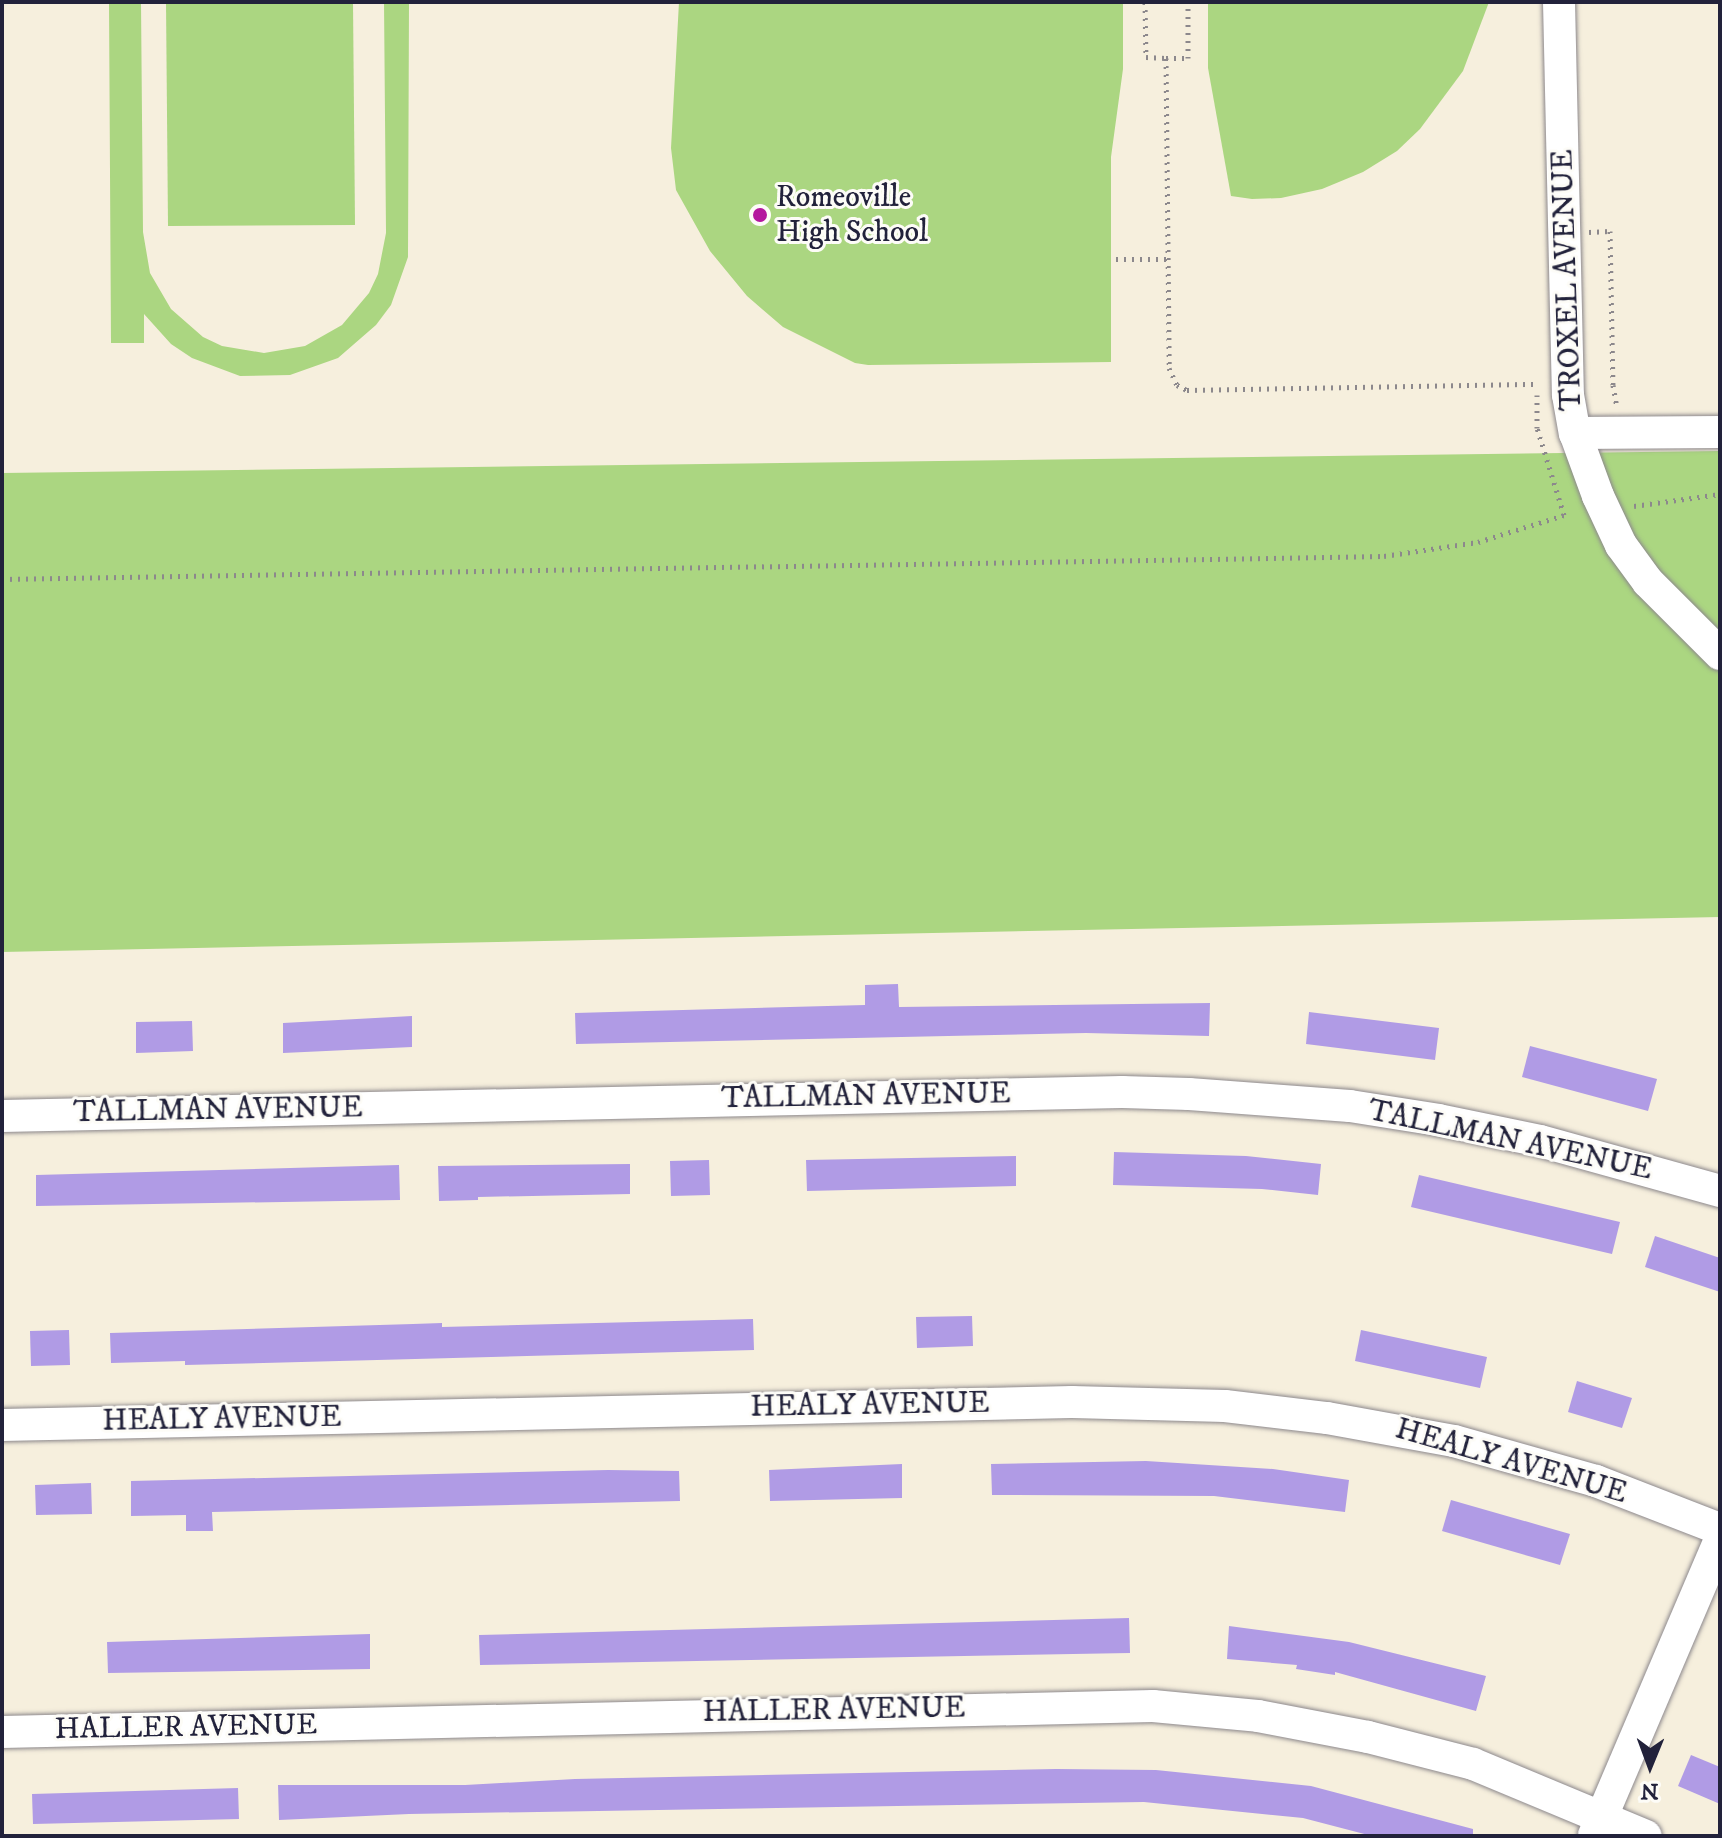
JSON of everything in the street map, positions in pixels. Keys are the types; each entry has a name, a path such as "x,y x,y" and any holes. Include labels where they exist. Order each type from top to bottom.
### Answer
{"street":[{"name":"TROXEL AVENUE","path":"1559,2 1567,233 1568,395 1575,433 1598,496 1621,545 1648,582 1720,654"},
{"path":"1575,433 1720,432"},
{"name":"TALLMAN AVENUE","path":"2,1116 1122,1092 1189,1094 1350,1106 1438,1120 1540,1141 1720,1191"},
{"name":"HEALY AVENUE","path":"2,1425 1072,1402 1225,1406 1388,1427 1454,1441 1596,1481 1720,1529"},
{"path":"1598,1826 1720,1540"},
{"name":"HALLER AVENUE","path":"2,1732 1153,1706 1258,1716 1368,1737 1473,1764 1598,1826 1646,1836"}],"path":[{"path":"1145,2 1146,57 1166,58 1188,58 1188,2"},
{"path":"1166,58 1169,368 1177,385 1187,390 1537,384"},
{"path":"1567,233 1610,231 1613,385 1618,433"},
{"path":"1116,259 1168,259"},
{"path":"2,579 1384,556 1478,542 1564,515 1537,428 1537,368"},
{"path":"1627,494 1635,507 1720,494"}],"green space":[{"path":"109,2 141,2 143,232 150,273 171,309 203,337 222,346 264,353 305,346 342,325 369,293 378,274 386,233 384,2 409,2 408,257 391,305 376,325 338,358 290,375 240,376 192,358 171,344 144,314 144,343 111,343"},
{"path":"166,2 353,2 355,225 168,226"},
{"path":"679,2 1123,2 1123,69 1111,157 1111,362 868,365 855,363 783,327 747,296 710,251 676,190 671,148"},
{"path":"1208,2 1489,2 1463,71 1420,129 1397,151 1363,172 1322,189 1281,198 1252,199 1231,196 1208,68"},
{"path":"1720,451 1720,917 2,952 2,473"}],"building":[{"path":"898,984 899,1007 1210,1003 1209,1036 1086,1033 576,1044 575,1013 865,1005 865,985"},
{"path":"1309,1012 1439,1028 1435,1060 1306,1044"},
{"path":"412,1016 412,1047 283,1053 283,1023"},
{"path":"192,1021 193,1051 136,1053 136,1022"},
{"path":"1530,1046 1657,1079 1648,1111 1522,1077"},
{"path":"1114,1152 1246,1156 1321,1164 1318,1195 1262,1189 1113,1185"},
{"path":"1016,1156 1016,1186 807,1191 806,1160"},
{"path":"709,1160 710,1195 671,1196 670,1161"},
{"path":"630,1164 630,1194 478,1197 478,1200 439,1201 438,1166"},
{"path":"399,1165 400,1200 36,1206 36,1175"},
{"path":"1419,1175 1620,1222 1612,1254 1411,1207"},
{"path":"1655,1236 1720,1258 1720,1292 1645,1267"},
{"path":"972,1316 973,1346 917,1348 916,1317"},
{"path":"753,1319 754,1350 185,1365 185,1361 111,1363 110,1333 442,1323 442,1327"},
{"path":"69,1330 70,1365 31,1366 30,1331"},
{"path":"1361,1330 1487,1357 1480,1388 1355,1361"},
{"path":"1577,1381 1632,1398 1622,1428 1568,1412"},
{"path":"1146,1461 1273,1469 1349,1480 1345,1512 1214,1496 992,1495 991,1464"},
{"path":"902,1464 902,1498 770,1501 769,1470"},
{"path":"679,1471 680,1501 212,1512 213,1531 186,1531 186,1515 131,1516 131,1481"},
{"path":"91,1483 92,1514 36,1515 35,1485"},
{"path":"1451,1500 1570,1534 1560,1565 1442,1531"},
{"path":"1129,1618 1130,1653 480,1665 479,1635"},
{"path":"1229,1626 1349,1642 1486,1676 1476,1711 1335,1672 1335,1675 1296,1669 1297,1665 1227,1659"},
{"path":"370,1634 370,1669 108,1673 107,1642"},
{"path":"1691,1755 1720,1767 1720,1804 1678,1786"},
{"path":"1056,1769 1156,1770 1311,1786 1473,1829 1473,1836 1372,1836 1303,1818 1144,1802 409,1814 279,1820 278,1785 465,1785 575,1779"},
{"path":"238,1788 239,1819 33,1824 32,1794"}],"place":[{"name":"Romeoville High School","path":"760,215"}]}
